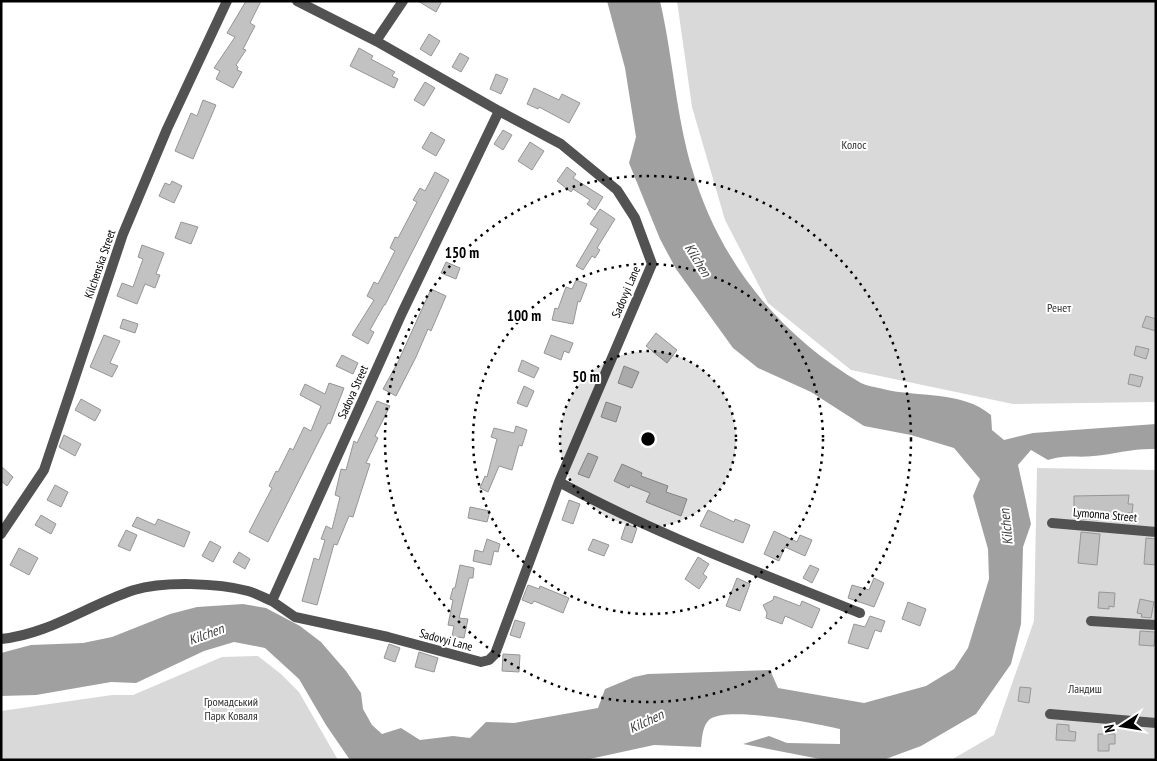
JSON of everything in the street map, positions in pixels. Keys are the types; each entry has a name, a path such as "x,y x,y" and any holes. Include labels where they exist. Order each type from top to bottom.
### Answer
{"street":[{"name":"Kilchenska Street","path":"1,534 44,470 123,234 167,129 227,1"},
{"path":"297,1 376,41 499,111"},
{"path":"376,41 403,1"},
{"name":"Sadovyi Lane","path":"272,601 295,617 388,637 481,662 489,660 495,654 559,482 652,264 635,218 617,190 561,144 499,111"},
{"name":"Sadova Street","path":"272,601 402,313 499,111"},
{"path":"559,482 656,529 860,614"},
{"name":"Lymonna Street","path":"1052,523 1156,532"},
{"path":"1,639 35,632 135,590 154,587 222,586 249,591 272,601"},
{"path":"1091,622 1156,625"},
{"path":"1050,714 1156,723"}],"green space":[{"path":"677,1 1156,1 1156,402 1013,404 851,370 768,303 725,220 692,107"},
{"name":"Ландиш","path":"1037,468 1156,470 1156,760 951,760 994,735 1034,621"},
{"name":"Громадський Парк Коваля","path":"258,656 281,674 299,692 338,760 1,760 1,711 112,695 133,695 222,657"}],"water":[{"name":"Kilchen","path":"607,1 660,1 682,130 693,172 705,205 719,236 757,294 804,343 832,364 866,385 897,392 953,398 979,407 991,415 992,430 1004,440 1033,433 1156,424 1156,449 1132,450 1094,456 1061,457 1048,460 1031,450 1018,465 1031,524 1023,547 1021,624 1011,664 976,714 921,746 883,760 825,760 743,744 769,736 787,743 840,744 840,729 771,717 731,714 717,716 708,721 703,730 701,747 654,745 585,760 350,760 326,725 299,679 265,648 234,642 204,651 136,683 111,682 36,695 1,696 1,653 31,645 83,643 112,637 170,614 197,607 243,604 266,608 300,626 321,642 346,671 361,693 363,709 372,725 382,734 401,728 420,740 453,736 470,738 486,722 514,723 598,708 605,689 634,677 648,674 770,670 778,688 864,703 926,686 954,669 968,648 989,579 988,549 973,496 980,479 954,448 911,435 864,426 811,392 758,368 733,348 676,269 660,239 629,163 636,137 625,68"}],"building":[{"path":"246,1 261,1 250,23 255,26 243,49 246,50 236,65 238,67 237,70 242,72 233,88 216,79 220,71 214,68 235,37 227,33"},
{"path":"418,1 442,1 436,12"},
{"path":"429,34 440,41 431,56 420,49"},
{"path":"359,48 373,56 371,59 395,72 392,76 398,79 394,88 350,66"},
{"path":"460,53 469,58 461,72 452,67"},
{"path":"496,74 508,79 501,94 490,89"},
{"path":"425,82 435,88 424,106 414,100"},
{"path":"534,88 559,100 562,94 580,103 569,123 539,107 538,109 527,104"},
{"path":"203,100 216,105 193,159 175,151 191,113 197,116"},
{"path":"503,130 512,135 503,150 494,144"},
{"path":"431,132 445,140 436,156 422,148"},
{"path":"530,142 544,151 532,170 518,161"},
{"path":"567,167 576,174 573,178 603,197 595,210 587,204 590,200 573,189 571,192 557,181"},
{"path":"435,172 449,180 385,305 370,330 374,332 368,344 352,335 374,300 367,296 374,282 378,284 395,251 390,248 395,237 398,238 417,202 413,200 420,188 425,191"},
{"path":"172,181 182,186 174,203 159,196 165,183 170,185"},
{"path":"600,209 615,219 597,248 600,250 595,258 592,256 583,270 576,266 598,229 590,224"},
{"path":"181,222 198,227 191,244 175,238"},
{"path":"142,245 164,253 156,274 160,275 155,288 145,284 137,304 117,296 122,283 133,287 143,259 138,257"},
{"path":"446,262 460,268 456,279 441,273"},
{"path":"576,280 587,284 580,302 578,301 573,324 552,320 555,308 558,309 566,287 572,289"},
{"path":"431,289 446,296 431,331 428,329 396,396 383,389 398,362"},
{"path":"1146,316 1156,319 1156,331 1142,327"},
{"path":"123,319 138,324 135,333 120,328"},
{"path":"656,333 677,350 667,363 646,346"},
{"path":"104,335 120,341 110,363 118,366 112,377 90,367"},
{"path":"551,335 573,343 569,353 564,351 561,360 544,353"},
{"path":"1136,346 1149,349 1146,359 1134,355"},
{"path":"342,355 358,363 353,374 336,366"},
{"path":"522,360 539,368 534,378 518,371"},
{"path":"624,366 639,372 632,388 618,383"},
{"path":"1130,374 1143,377 1140,387 1128,384"},
{"path":"329,383 344,388 330,424 328,423 268,542 249,532 272,488 269,486 276,471 278,472 290,448 293,450 304,427 311,431 321,406 300,395 305,384 325,394"},
{"path":"524,386 534,391 527,407 517,403"},
{"path":"81,399 101,410 95,421 75,410"},
{"path":"377,401 390,406 375,436 378,438 366,463 370,464 353,517 349,516 337,545 334,544 317,605 302,601 314,558 319,560 325,540 321,539 326,526 332,529 340,497 335,495 341,469 346,470 354,441 357,443"},
{"path":"606,402 621,407 616,422 601,417"},
{"path":"516,426 527,430 522,446 519,445 512,470 499,466 488,492 480,488 485,476 487,477 497,439 491,437 494,428 514,433"},
{"path":"64,435 81,444 75,456 59,447"},
{"path":"588,453 598,457 589,478 578,474"},
{"path":"622,464 642,473 641,476 668,486 666,492 687,499 681,516 646,502 650,493 630,485 629,488 614,481"},
{"path":"1,466 13,477 7,486 1,481"},
{"path":"55,485 68,492 61,507 47,500"},
{"path":"1129,495 1128,504 1133,504 1132,513 1127,513 1127,518 1101,517 1101,520 1082,519 1083,513 1074,513 1074,496"},
{"path":"569,500 580,504 573,524 562,520"},
{"path":"470,507 490,511 487,522 468,518"},
{"path":"708,510 734,522 735,519 750,525 743,543 700,526"},
{"path":"41,515 56,524 51,534 35,525"},
{"path":"137,517 155,525 158,519 190,532 184,547 132,526"},
{"path":"626,524 637,528 632,543 621,539"},
{"path":"126,530 137,535 130,551 118,546"},
{"path":"774,531 797,542 800,535 812,540 805,556 785,547 779,561 764,554"},
{"path":"1081,532 1100,534 1097,565 1078,563"},
{"path":"1146,538 1156,539 1156,565 1144,564"},
{"path":"487,539 500,544 498,552 494,551 491,565 473,561 475,550 483,552"},
{"path":"593,539 609,545 604,556 588,550"},
{"path":"210,541 221,547 213,562 202,556"},
{"path":"19,548 38,558 29,575 10,565"},
{"path":"239,552 250,559 245,569 233,562"},
{"path":"698,557 709,564 703,574 707,577 699,589 685,579"},
{"path":"460,565 474,568 473,578 469,578 459,618 468,619 464,638 452,636 454,626 448,625 453,600 450,599 453,588 455,588"},
{"path":"810,565 819,569 812,583 803,578"},
{"path":"737,578 750,584 740,611 726,606"},
{"path":"874,578 884,583 874,607 848,598 852,585 869,590"},
{"path":"528,585 539,589 540,586 569,598 563,613 534,601 532,604 522,600"},
{"path":"1099,592 1115,593 1114,607 1109,606 1109,609 1098,608"},
{"path":"774,596 800,606 802,601 820,609 812,628 785,616 782,624 766,618 767,613 763,605 773,600"},
{"path":"1140,599 1154,602 1151,618 1141,617 1142,614 1137,613"},
{"path":"908,602 926,609 920,626 902,619"},
{"path":"870,616 885,621 881,632 875,630 868,649 848,643 854,624 865,627"},
{"path":"515,620 525,623 520,638 510,635"},
{"path":"1140,631 1155,632 1154,646 1139,645"},
{"path":"389,644 400,648 395,662 384,658"},
{"path":"419,652 438,658 434,672 415,667"},
{"path":"503,654 520,655 519,672 502,671"},
{"path":"1020,687 1031,688 1029,703 1018,701"},
{"path":"1057,724 1069,725 1069,731 1076,732 1075,741 1056,740"},
{"path":"1098,734 1115,734 1115,744 1109,744 1109,751 1098,751"}],"park label":[{"name":"Колос","path":"854,145"},
{"name":"Ренет","path":"1059,308"}]}
